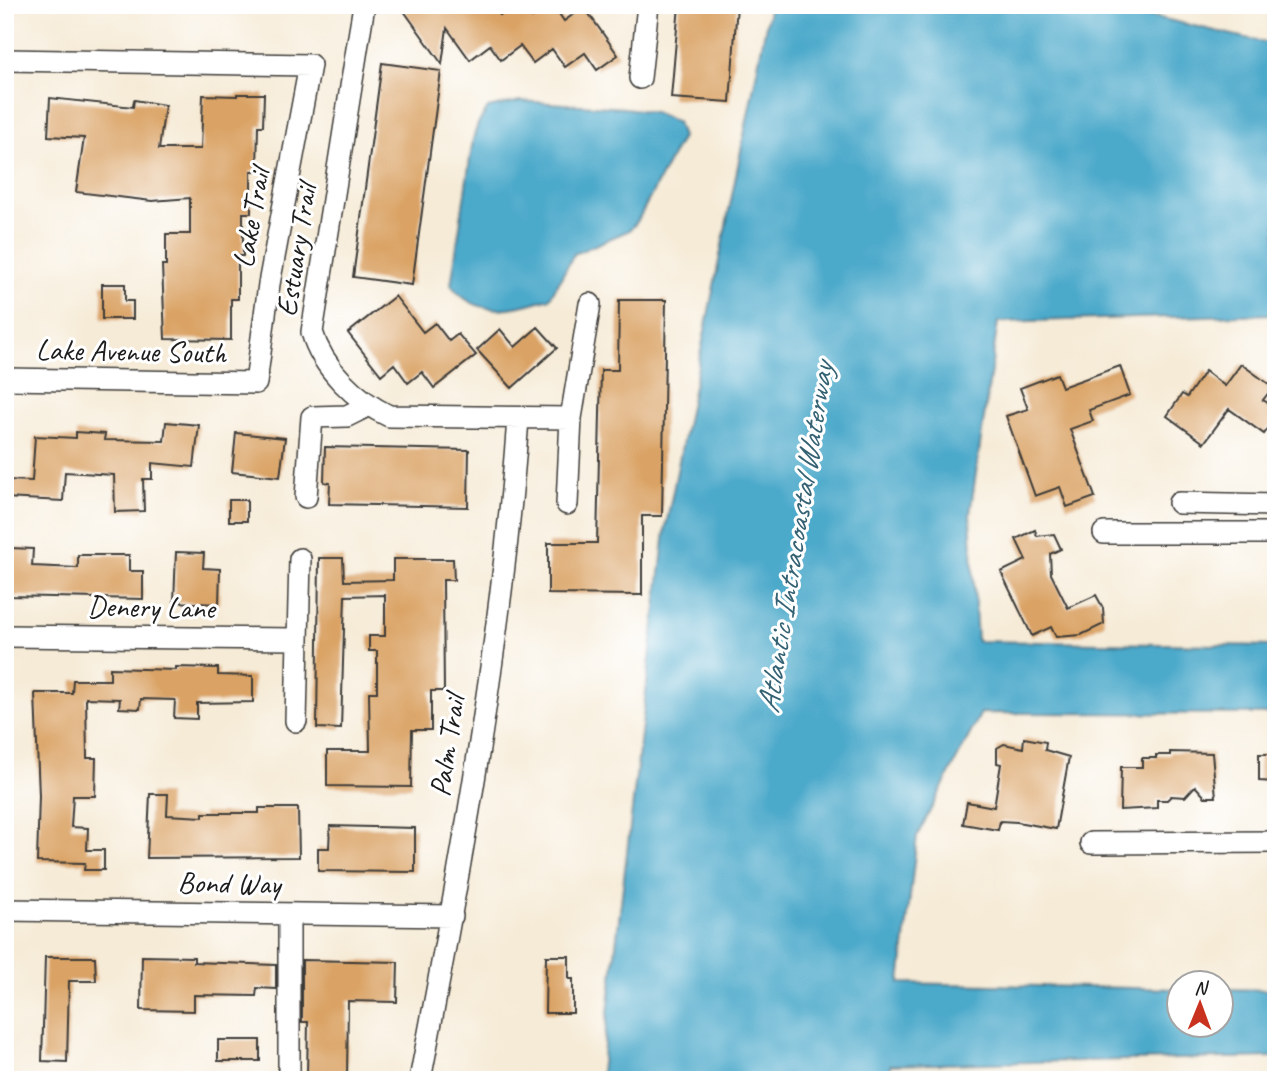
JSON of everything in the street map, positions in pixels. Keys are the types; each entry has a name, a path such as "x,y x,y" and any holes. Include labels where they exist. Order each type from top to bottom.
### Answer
{"street":[{"name":"Estuary Trail","path":"364,5 312,332 316,348 367,406"},
{"path":"640,78 648,5"},
{"name":"Lake Trail","path":"5,60 310,65 269,284 256,383"},
{"path":"567,504 571,418 590,304"},
{"name":"Lake Avenue South","path":"5,379 256,383"},
{"path":"306,497 312,417 347,415 367,406 389,416 571,418"},
{"name":"Palm Trail","path":"420,1080 452,916 509,542 518,419"},
{"path":"1179,503 1276,505"},
{"path":"1104,533 1276,533"},
{"path":"296,721 300,559"},
{"name":"Denery Lane","path":"5,636 296,639"},
{"path":"1091,843 1276,842"},
{"name":"Bond Way","path":"5,910 452,916"},
{"path":"289,914 289,1080"}],"water":[{"name":"Atlantic Intracoastal Waterway","path":"770,5 1104,5 1276,45 1276,314 998,322 970,514 977,641 1276,646 1276,714 981,713 917,836 900,983 1166,989 1166,1040 1236,1040 1236,989 1276,990 1276,1057 890,1065 889,1080 600,1080 665,531"},
{"path":"520,101 654,112 677,122 682,137 637,222 630,230 574,254 550,298 523,306 497,309 473,303 461,296 451,285 473,139 478,124 488,108"}],"building":[{"path":"412,5 463,5 467,11 476,5 493,5 500,15 514,5 523,5 532,18 553,5 564,21 584,7 618,55 597,70 585,53 565,67 552,49 533,63 520,46 501,60 490,45 470,60 447,28 442,64 404,11"},
{"path":"679,5 737,5 730,102 671,98"},
{"path":"382,63 441,71 412,285 353,277"},
{"path":"264,94 263,126 258,126 257,171 251,171 251,213 243,213 243,256 238,256 238,299 231,299 231,340 165,339 162,265 166,265 166,234 190,234 190,198 152,201 76,192 84,138 48,136 50,98 133,107 134,100 165,105 159,149 201,149 203,95"},
{"path":"102,284 125,284 125,301 133,301 133,319 102,319"},
{"path":"395,296 423,332 435,323 449,341 458,334 476,355 434,388 422,372 408,383 394,364 381,375 348,333"},
{"path":"619,300 666,300 662,516 642,516 642,595 548,594 548,543 597,543 601,370 618,370"},
{"path":"538,327 557,348 512,388 477,350 500,329 515,347"},
{"path":"1241,364 1273,387 1263,400 1276,408 1276,418 1264,434 1229,409 1204,443 1167,416 1182,394 1187,397 1205,371 1225,386"},
{"path":"1120,366 1130,395 1089,410 1093,421 1070,429 1095,497 1067,507 1060,487 1035,496 1006,416 1028,409 1020,388 1057,374 1062,387"},
{"path":"166,422 199,425 194,467 152,463 152,479 143,479 144,511 115,512 114,475 65,472 63,501 5,498 5,480 32,481 35,436 76,438 76,432 105,434 104,440 164,441"},
{"path":"236,433 285,438 280,477 232,472"},
{"path":"325,447 469,450 468,507 329,504 330,483 324,482"},
{"path":"229,500 247,500 247,521 229,521"},
{"path":"1035,530 1037,536 1054,534 1061,549 1050,554 1051,574 1068,608 1096,595 1103,608 1104,624 1081,635 1056,637 1051,627 1032,636 1001,572 1026,560 1016,539"},
{"path":"10,548 33,549 32,566 78,568 78,555 129,555 129,571 143,571 143,599 8,596"},
{"path":"176,552 204,553 203,568 220,569 219,604 174,602"},
{"path":"319,558 343,558 344,581 393,580 393,559 453,559 454,580 443,580 444,691 431,691 431,730 412,730 411,787 327,786 327,751 370,751 369,692 377,692 377,651 369,651 369,636 385,636 385,595 345,596 341,729 317,728"},
{"path":"176,667 218,668 218,675 253,676 253,702 197,703 197,719 174,718 175,700 141,699 140,709 119,708 120,699 86,698 87,758 96,758 95,796 73,796 71,827 88,828 87,850 104,850 104,870 84,870 85,863 37,862 39,796 35,693 72,693 73,680 110,680 110,668 176,670"},
{"path":"1024,738 1046,742 1045,750 1069,757 1056,829 1000,821 998,830 963,824 967,802 994,807 1001,764 997,763 997,748 1004,744 1023,748"},
{"path":"1170,752 1212,753 1216,797 1205,797 1195,786 1185,797 1171,796 1167,800 1157,800 1157,808 1120,810 1121,767 1142,767 1142,758 1170,755"},
{"path":"1259,754 1276,754 1276,782 1259,781"},
{"path":"150,794 168,794 167,815 203,817 203,813 259,813 259,808 298,808 299,857 147,858"},
{"path":"330,826 415,828 415,872 318,871 318,848 329,848"},
{"path":"142,956 194,957 194,962 276,965 276,989 257,988 256,996 194,995 194,1011 141,1010"},
{"path":"546,956 569,956 569,979 573,979 573,1013 545,1013"},
{"path":"45,957 95,957 96,981 69,981 67,1062 42,1061"},
{"path":"302,960 398,962 397,1002 348,1001 347,1077 307,1076 308,1022 302,1022"},
{"path":"218,1040 260,1040 260,1061 218,1061"}]}
